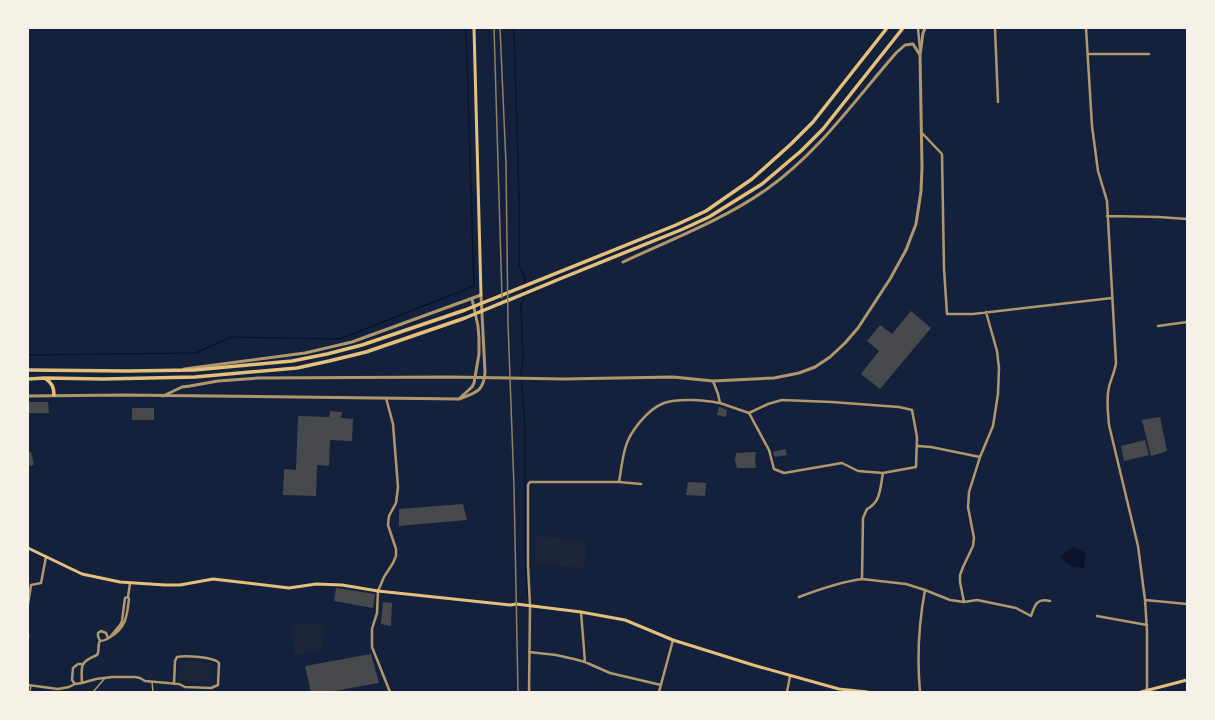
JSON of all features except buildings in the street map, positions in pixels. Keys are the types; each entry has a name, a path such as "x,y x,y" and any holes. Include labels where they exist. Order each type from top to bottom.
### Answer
{"main road":[{"path":"474,28 481,295"},
{"path":"28,370 194,370 292,361 362,345 465,310 676,225 706,211 752,179 813,122 887,28"},
{"path":"28,379 195,377 297,368 366,352 465,318 683,229 709,217 762,184 801,151 823,129 902,28"},
{"path":"45,378 52,383 54,387 54,395"},
{"path":"28,548 82,574 130,583 180,585 213,579 289,588 316,584 342,585 378,591 581,612 624,620 674,640 753,666 839,688 867,692"},
{"path":"1142,692 1187,680"}],"street":[{"path":"163,396 190,386 218,381 259,378 450,377 563,379 674,377 712,381 774,378 799,373 815,367 830,357 858,328 890,279 906,250 916,224 921,185 922,132 918,28"},
{"path":"920,55 925,28"},
{"path":"995,28 998,102"},
{"path":"1086,28 1092,126 1098,171 1107,201 1116,362 1109,386 1107,406 1109,426 1138,546 1147,625 1147,691"},
{"path":"623,262 729,213 767,189 794,167 822,140 896,53 905,45 913,44 920,55"},
{"path":"1088,54 1149,54"},
{"path":"922,132 942,154 944,269 947,314 986,312 1112,298"},
{"path":"1107,216 1187,219"},
{"path":"28,396 125,395 459,399 470,395 482,387 484,383 485,372 481,295 344,344 305,353 174,370"},
{"path":"459,399 472,387 474,383 479,354 478,326 472,299"},
{"path":"964,602 960,575 973,546 974,538 968,507 969,492 980,457 994,426 998,394 999,368 997,351 986,312"},
{"path":"1158,326 1187,322"},
{"path":"479,354 484,354"},
{"path":"712,381 720,403"},
{"path":"386,398 393,424 398,486 396,503 387,521 396,549 396,556 394,563 384,577 378,591 377,613 372,629 372,647 390,692"},
{"path":"620,482 625,447 635,428 648,413 664,403 681,401 704,400 720,403 749,412 782,400 811,400 899,407 912,410 918,446 916,467 883,473 858,471 842,463 784,473 774,469 769,450 749,412"},
{"path":"918,446 932,447 980,457"},
{"path":"862,579 863,518 867,509 874,506 879,496 883,473"},
{"path":"529,692 529,483 620,482 641,484"},
{"path":"28,604 31,585 41,583 46,557"},
{"path":"799,598 826,587 846,581 862,579 906,584 950,600 964,602 977,600 1016,608 1031,616 1038,602 1041,600 1050,601"},
{"path":"100,641 104,641 116,634 125,621 130,583"},
{"path":"920,692 919,665 922,609 925,590"},
{"path":"1145,600 1187,604"},
{"path":"581,612 585,662"},
{"path":"1097,616 1147,625"},
{"path":"75,684 72,680 73,668 97,655 100,641 98,633 101,631 106,633 109,638"},
{"path":"659,692 674,640"},
{"path":"529,652 556,655 585,662 610,673 661,685"},
{"path":"30,692 30,685 50,691 96,679 112,677 137,677 145,681 190,687 211,688 218,685 219,663 215,660 208,659 177,657 175,661 174,684"},
{"path":"82,664 82,683"},
{"path":"787,692 790,676"},
{"path":"93,692 105,678"},
{"path":"152,682 153,692"}],"shaded area":[{"path":"537,536 587,541 584,568 535,563"},
{"path":"1073,547 1086,553 1084,568 1070,566 1060,557"},
{"path":"325,623 322,651 294,655 291,624"},
{"path":"179,660 213,663 211,683 178,681"}],"waterway":[{"path":"28,355 196,353 231,337 340,339 474,286 466,28"},
{"path":"514,28 519,199 519,266 525,279 524,298 521,305 523,360 521,373 525,429 525,545 528,598"}],"railway":[{"path":"494,28 502,298"},
{"path":"500,28 506,164 508,323 514,487 518,692"}]}
